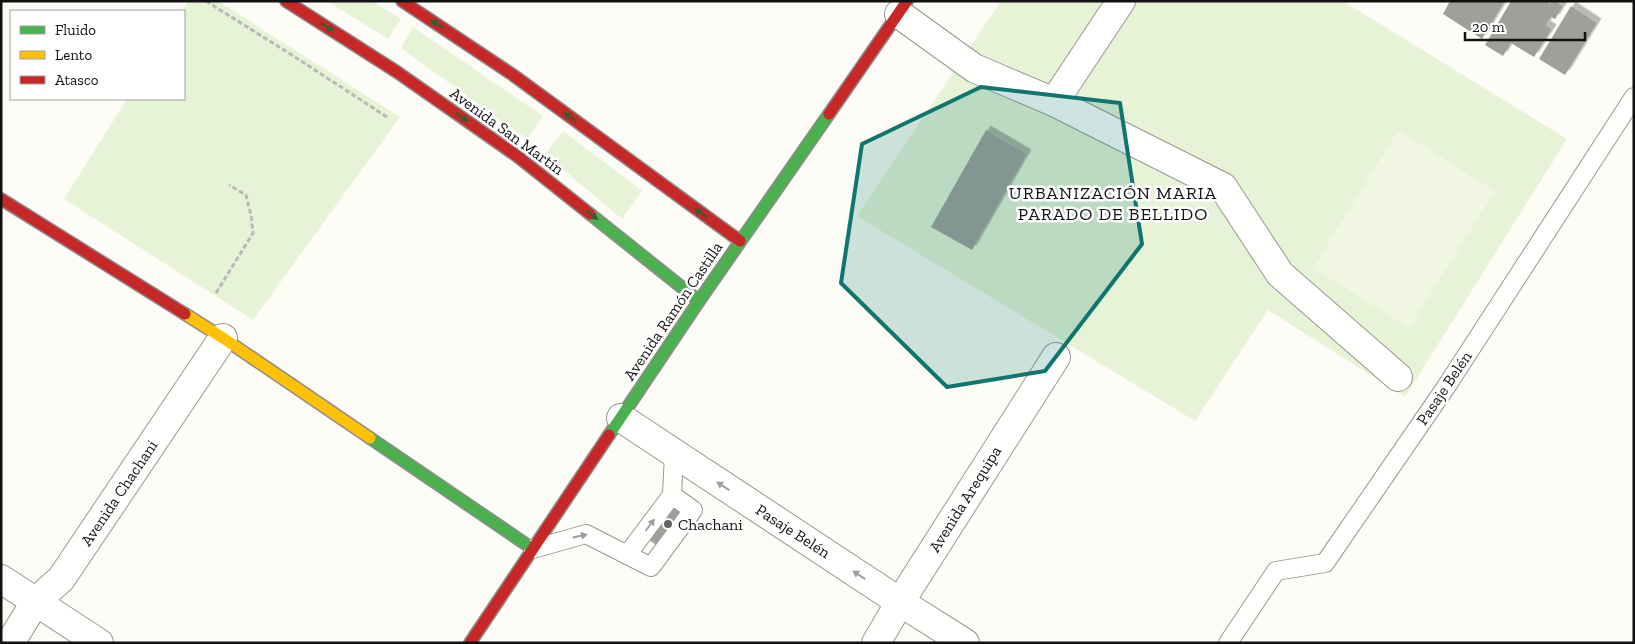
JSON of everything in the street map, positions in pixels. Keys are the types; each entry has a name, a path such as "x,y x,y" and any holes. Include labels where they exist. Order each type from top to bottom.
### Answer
{"main road":[{"name":"Avenida San Martín","path":"286,1 397,72 517,156 699,301"},
{"path":"402,1 513,75 740,241"},
{"name":"Avenida Ramón Castilla","path":"470,643 699,301 903,8"},
{"path":"1,199 223,338 533,549"}],"street":[{"path":"1054,102 1122,1"},
{"path":"903,8 974,68 1054,102 1223,188 1280,274 1398,376"},
{"name":"Avenida Chachani","path":"10,643 36,601 61,579 223,338"},
{"name":"Avenida Arequipa","path":"876,643 900,602 1056,357"},
{"name":"Pasaje Belén","path":"620,418 965,643"},
{"path":"1,579 99,643"}],"lane":[{"name":"Pasaje Belén","path":"1228,643 1276,571 1325,563 1446,388 1634,97"},
{"path":"627,555 672,495 674,454"},
{"path":"533,549 586,534 651,567 693,510 672,495"}],"path":[{"path":"206,1 387,117"},
{"path":"213,298 254,233 246,195 229,185"}],"highlighted area":[{"path":"981,87 1120,103 1142,244 1045,371 947,387 841,283 862,144"}],"green space":[{"path":"188,1 218,1 400,117 253,320 64,199 126,100 185,100 185,10 183,10"},
{"path":"327,1 372,1 401,19 388,39"},
{"path":"1001,1 1343,1 1567,139 1405,397 1268,310 1195,421 857,216"},
{"path":"413,27 543,116 527,139 401,48"},
{"path":"1398,130 1495,191 1409,328 1313,268"},
{"path":"563,131 642,191 622,219 545,154"}],"building":[{"path":"1450,1 1505,1 1482,39 1443,14"},
{"path":"1511,1 1546,1 1550,4 1552,1 1555,1 1563,6 1555,19 1551,17 1546,25 1552,29 1534,57 1511,43 1503,56 1485,45"},
{"path":"1571,6 1597,23 1565,75 1539,59"},
{"path":"986,130 1027,154 972,250 931,227"},
{"path":"666,494 696,516 669,554 638,532"}],"traffic: fast":[{"path":"609,435 699,301 829,114"},
{"path":"590,214 699,301"},
{"path":"370,438 533,549"}],"traffic: slow":[{"path":"185,314 370,438"}],"traffic: jam":[{"path":"286,1 397,72 517,156 590,214"},
{"path":"402,1 513,75 740,241"},
{"path":"829,114 907,1"},
{"path":"1,199 185,314"},
{"path":"470,643 609,435"}],"place":[{"name":"Chachani","path":"668,524"}],"district":[{"name":"URBANIZACIÓN MARIA PARADO DE BELLIDO","path":"1113,203"}]}
